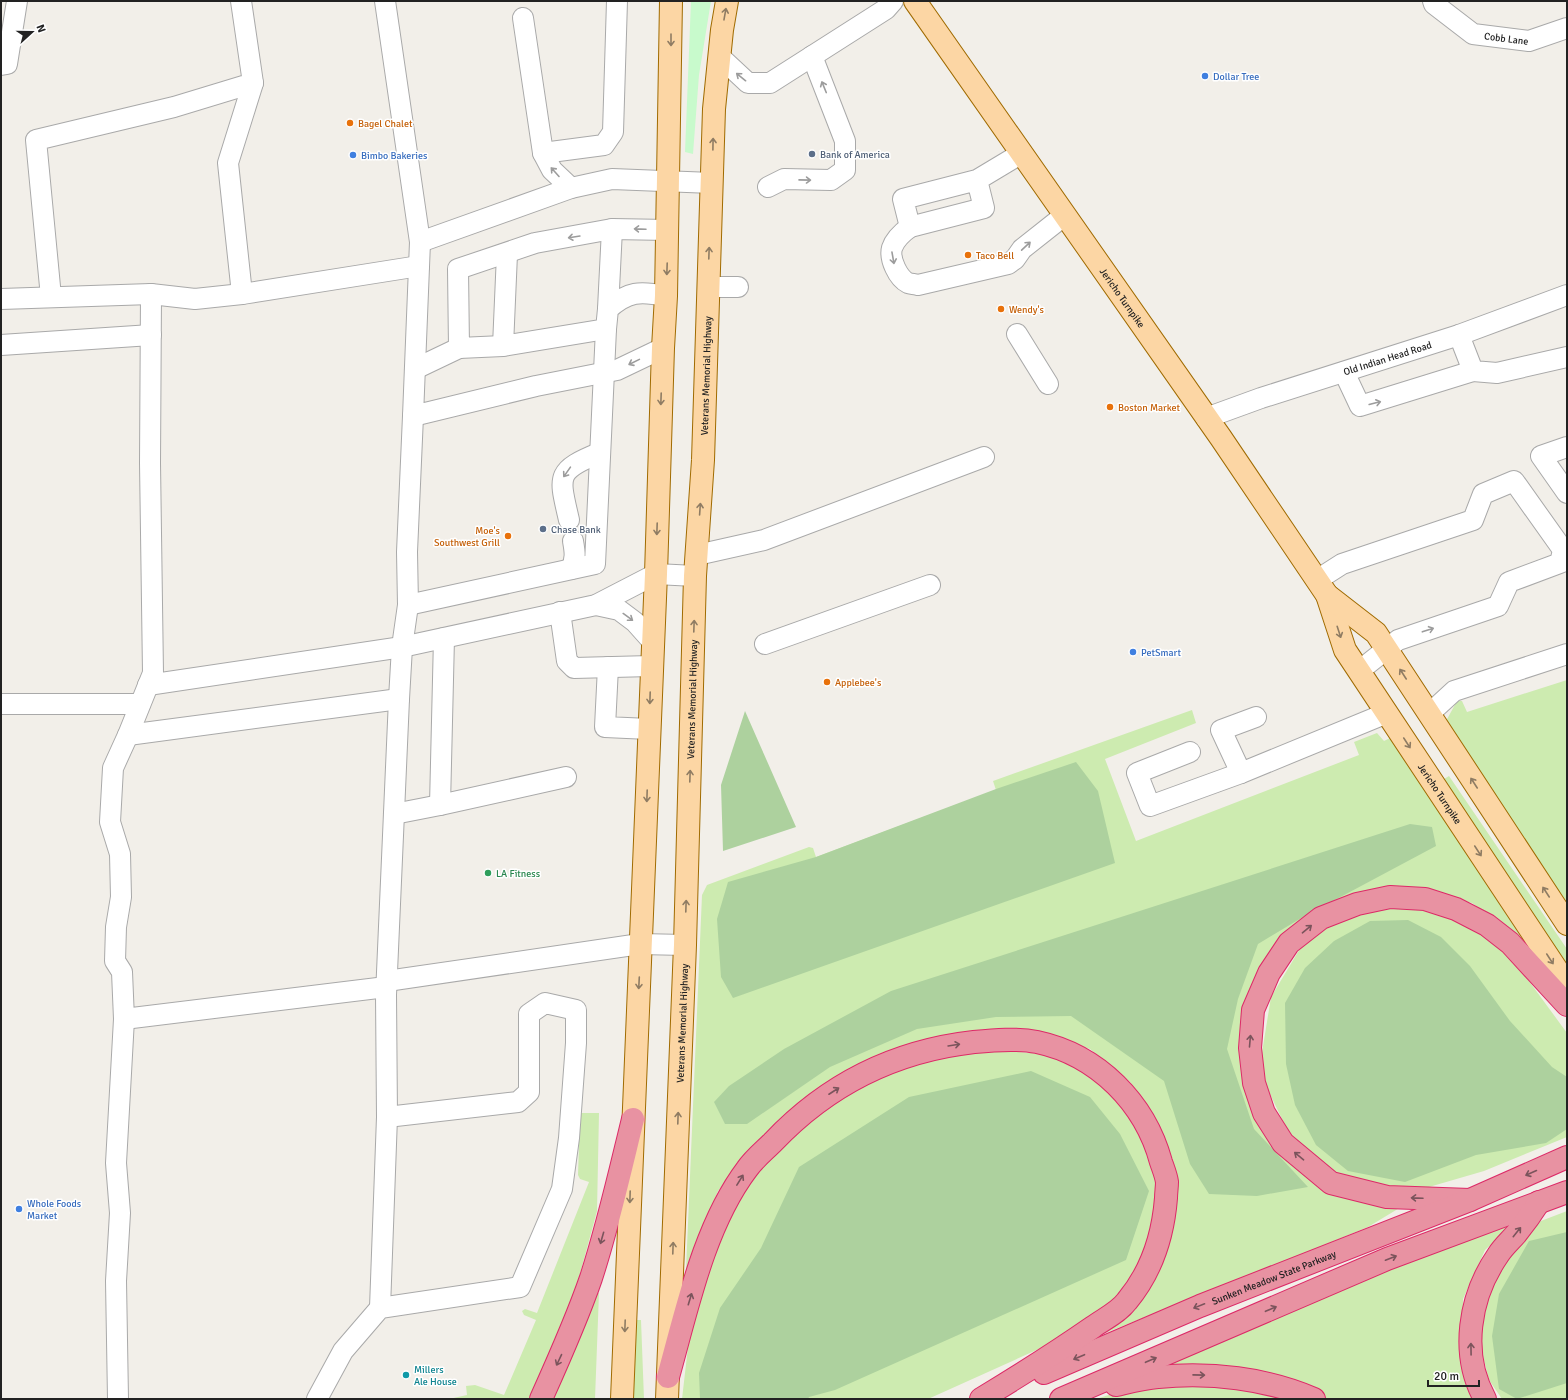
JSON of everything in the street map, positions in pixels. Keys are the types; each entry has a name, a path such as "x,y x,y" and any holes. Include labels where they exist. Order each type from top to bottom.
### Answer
{"highway":[{"path":"1470,1200 1387,1197 1331,1183 1283,1143 1264,1114 1254,1083 1250,1048 1253,1010 1269,973 1290,943 1321,918 1357,904 1390,897 1425,899 1456,909 1487,925 1510,943 1567,1005"},
{"path":"668,1377 689,1299 717,1218 747,1168 808,1108 839,1087 871,1069 905,1057 959,1044 998,1040 1037,1042 1075,1054 1103,1072 1130,1099 1155,1138 1167,1182 1164,1221 1157,1250 1142,1280 1126,1304 1058,1352 982,1399"},
{"path":"541,1399 564,1348 591,1277 614,1199 633,1119"},
{"name":"Sunken Meadow State Parkway","path":"982,1399 1200,1306 1470,1200 1567,1157"},
{"path":"1069,1396 1387,1259 1567,1192"},
{"path":"1485,1399 1480,1389 1471,1359 1470,1334 1473,1306 1484,1279 1498,1254 1517,1233 1539,1202"},
{"path":"1069,1396 1157,1377 1196,1375 1233,1377 1268,1384 1314,1399"}],"main road":[{"path":"622,1399 666,296 670,180 671,1"},
{"name":"Veterans Memorial Highway","path":"667,1399 685,945 696,565 703,460 714,109 719,56 727,1"},
{"name":"Jericho Turnpike","path":"915,1 1065,214 1322,588 1345,650 1567,985"},
{"name":"Jericho Turnpike","path":"1322,588 1376,632 1567,924"}],"street":[{"path":"1,65 7,64 17,1"},
{"path":"241,1 253,83 228,163 242,294"},
{"path":"317,1399 342,1351 380,1308 387,1117 386,984 402,647 408,605 407,552 420,242 385,1"},
{"path":"543,153 604,145 613,132 616,1"},
{"path":"719,56 748,83 770,83 886,9 893,1"},
{"name":"Cobb Lane","path":"1433,1 1434,4 1473,34 1529,41 1567,28"},
{"path":"523,18 543,153 552,170 570,188"},
{"path":"768,187 784,179 831,180 845,170 845,141 812,56"},
{"path":"51,297 36,140 174,107 253,83"},
{"path":"910,227 903,199 978,180 1022,153"},
{"path":"420,242 570,188 612,179 670,180 712,183"},
{"path":"978,180 984,208 910,227 899,236 892,249 893,262 898,274 908,283 918,285 1008,264 1015,259 1022,249 1065,214"},
{"path":"460,348 458,269 535,243 612,229 668,230"},
{"path":"408,605 595,564 606,329 614,304 612,229"},
{"path":"503,346 506,254"},
{"path":"1,299 151,294 195,299 242,294 419,266"},
{"path":"708,286 738,287"},
{"path":"614,304 644,292 666,296"},
{"path":"118,1399 116,1281 120,1213 116,1163 124,1019 122,972 115,961 116,927 121,897 120,854 110,822 113,768 153,673 150,335 151,294"},
{"name":"Old Indian Head Road","path":"1206,418 1459,335 1567,295"},
{"path":"415,369 460,348 503,346 606,329"},
{"path":"1017,334 1048,384"},
{"path":"1,345 150,335"},
{"path":"1459,335 1473,371"},
{"path":"413,416 536,386 617,370 663,348"},
{"path":"1344,372 1360,406 1473,371 1497,373 1567,357"},
{"path":"1567,447 1541,456 1567,493"},
{"path":"569,520 562,486 563,476 568,468 577,462 599,453"},
{"path":"148,685 402,647 596,605 656,574 696,565 984,457"},
{"path":"1322,588 1342,564 1473,520 1483,494 1514,481 1563,550 1560,563 1509,582 1498,606 1398,640 1386,648 1359,671"},
{"path":"571,569 575,561 576,552 573,541"},
{"path":"765,644 930,585"},
{"path":"596,605 618,610 635,622 652,641"},
{"path":"560,612 567,661 574,668 651,666"},
{"path":"440,805 444,638"},
{"path":"1429,714 1454,691 1567,654"},
{"path":"608,667 605,727 649,729"},
{"path":"128,735 399,699"},
{"path":"1,704 140,704"},
{"path":"1190,752 1137,773 1150,806 1241,773 1387,713"},
{"path":"1241,773 1221,730 1256,717"},
{"path":"394,814 566,777"},
{"path":"124,1019 386,984 640,944 685,945"},
{"path":"380,1308 520,1287 562,1189 569,1138 576,1050 576,1010 545,1003 529,1014 529,1092 518,1102 387,1117"}],"green space":[{"path":"691,1 711,1 699,75 693,154 685,152"},
{"path":"1567,680 1567,911 1446,721 1457,701 1462,701 1467,712"},
{"path":"1192,710 1196,723 1105,759 1136,841 1359,755 1354,742 1377,733 1384,741 1392,737 1524,942 1523,945 1502,925 1472,903 1428,891 1380,889 1272,954 1247,996 1239,1053 1250,1099 1309,1176 1406,1204 1368,1227 1090,1339 1147,1289 1173,1173 1159,1125 1130,1082 1090,1049 1055,1038 999,1032 795,1107 754,1144 718,1191 686,1270 702,895 707,885 809,847 813,848 816,857 996,790 993,781"},
{"path":"745,711 796,827 723,851 721,785"},
{"path":"1076,762 1098,791 1115,863 733,998 721,977 717,919 728,882 816,857 996,789"},
{"path":"1449,776 1567,949 1567,965 1444,779"},
{"path":"1410,824 1432,827 1436,846 1303,917 1258,944 1238,999 1227,1049 1254,1129 1308,1187 1257,1196 1209,1194 1190,1164 1164,1081 1071,1016 996,1017 917,1029 830,1067 747,1124 725,1124 714,1102 729,1086 784,1049 891,991"},
{"path":"1407,905 1446,912 1489,936 1526,977 1567,1033 1567,1137 1484,1171 1429,1187 1388,1190 1335,1176 1291,1138 1259,1071 1271,997 1304,942 1349,914"},
{"path":"1408,920 1441,937 1470,966 1510,1021 1552,1067 1567,1077 1567,1129 1546,1143 1476,1155 1405,1182 1348,1171 1316,1145 1295,1105 1286,1064 1285,1003 1305,968 1334,941 1370,921"},
{"path":"995,1050 1054,1055 1094,1076 1131,1110 1149,1150 1159,1198 1150,1251 1120,1298 1070,1335 928,1399 682,1399 691,1321 709,1268 746,1183 799,1124 857,1087 924,1060"},
{"path":"1031,1071 1090,1097 1120,1134 1149,1191 1126,1260 835,1390 809,1397 808,1399 700,1399 699,1373 720,1308 761,1248 799,1167 909,1097"},
{"path":"580,1113 599,1113 597,1211 577,1285 580,1287 534,1399 449,1399 467,1395 466,1386 475,1385 504,1395 536,1320 524,1315 522,1311 525,1309 537,1313 589,1182 580,1179 578,1175"},
{"path":"1567,1211 1567,1399 1502,1399 1489,1380 1480,1344 1484,1294 1533,1224"},
{"path":"1523,1215 1485,1250 1463,1299 1465,1367 1482,1399 1326,1399 1301,1388 1155,1368 1190,1349"},
{"path":"1567,1232 1567,1383 1517,1399 1499,1389 1492,1336 1499,1294 1529,1241"},
{"path":"599,1293 595,1399 552,1399 595,1294"},
{"path":"636,1320 641,1320 644,1399 631,1399"},
{"path":"1188,1384 1248,1388 1288,1399 1096,1399 1121,1391"}],"place":[{"name":"Dollar Tree","path":"1205,76"},
{"name":"Bagel Chalet","path":"350,123"},
{"name":"Bank of America","path":"812,154"},
{"name":"Bimbo Bakeries","path":"353,155"},
{"name":"Taco Bell","path":"968,255"},
{"name":"Wendy's","path":"1001,309"},
{"name":"Boston Market","path":"1110,407"},
{"name":"Chase Bank","path":"543,529"},
{"name":"Moe's Southwest Grill","path":"508,536"},
{"name":"PetSmart","path":"1133,652"},
{"name":"Applebee's","path":"827,682"},
{"name":"LA Fitness","path":"488,873"},
{"name":"Whole Foods Market","path":"19,1209"},
{"name":"Millers Ale House","path":"406,1375"}]}
